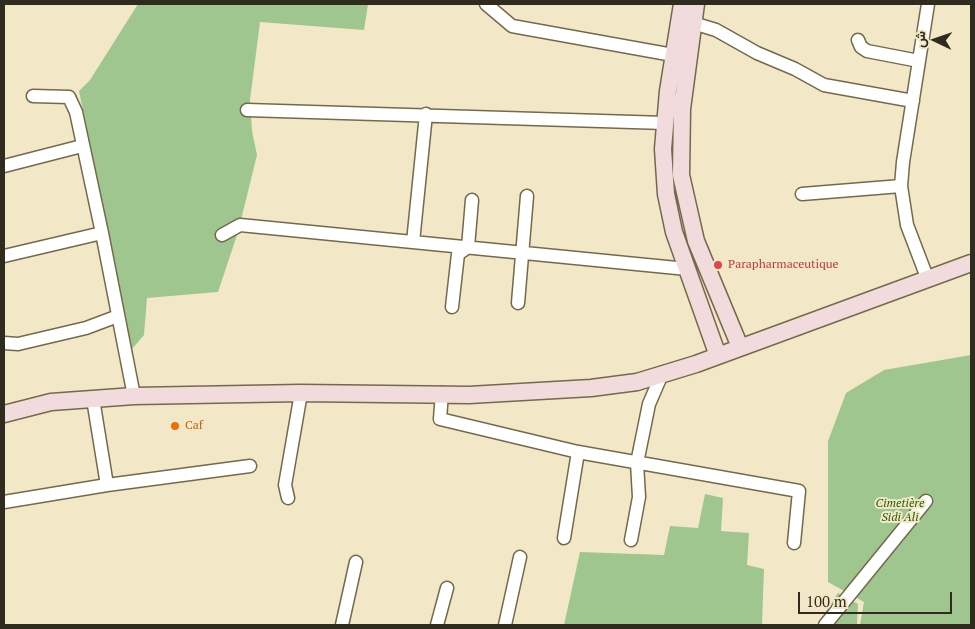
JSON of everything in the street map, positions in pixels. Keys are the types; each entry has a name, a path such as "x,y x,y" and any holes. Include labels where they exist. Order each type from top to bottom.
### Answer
{"main road":[{"path":"682,4 687,32 680,166 689,216 708,271 740,347"},
{"path":"696,4 687,32 673,55 663,157 666,194 674,232 718,356"},
{"path":"4,414 51,402 134,396 301,393 469,395 591,388 637,382 718,356 971,263"},
{"path":"688,273 708,271"}],"street":[{"path":"486,4 512,26 673,55"},
{"path":"928,4 901,186 906,225 928,280"},
{"path":"687,32 716,30 757,53 795,69 824,86 913,101"},
{"path":"858,40 861,47 866,51 919,61"},
{"path":"33,96 69,97 76,112 134,396"},
{"path":"246,110 426,114 665,123"},
{"path":"413,242 426,114"},
{"path":"4,166 82,146"},
{"path":"802,194 901,186"},
{"path":"518,303 527,196"},
{"path":"468,247 472,200"},
{"path":"222,235 240,225 468,247 688,273"},
{"path":"4,256 102,233"},
{"path":"452,307 458,254 468,247"},
{"path":"4,343 18,344 86,328 118,316"},
{"path":"631,540 639,496 637,463 648,404 662,374"},
{"path":"288,498 284,485 301,393"},
{"path":"442,394 440,419 578,452 800,491 794,543"},
{"path":"93,399 107,485"},
{"path":"564,538 578,452"},
{"path":"4,502 107,485 250,466"},
{"path":"825,625 926,501"},
{"path":"505,625 520,557"},
{"path":"342,625 356,562"},
{"path":"437,625 447,588"}],"green space":[{"path":"138,4 368,4 364,30 260,22 250,100 252,131 257,155 238,232 218,292 147,298 144,335 132,349 79,91 90,80"},
{"name":"Cimetière Sidi Ali","path":"971,355 971,625 860,625 864,602 828,582 828,441 846,393 884,370"},
{"path":"705,494 723,498 721,531 749,533 747,565 764,569 762,625 564,625 580,552 664,555 670,526 698,528"},
{"path":"838,593 858,604 857,625 817,625"}],"place":[{"name":"Parapharmaceutique","path":"718,265"},
{"name":"Caf","path":"175,426"}]}
